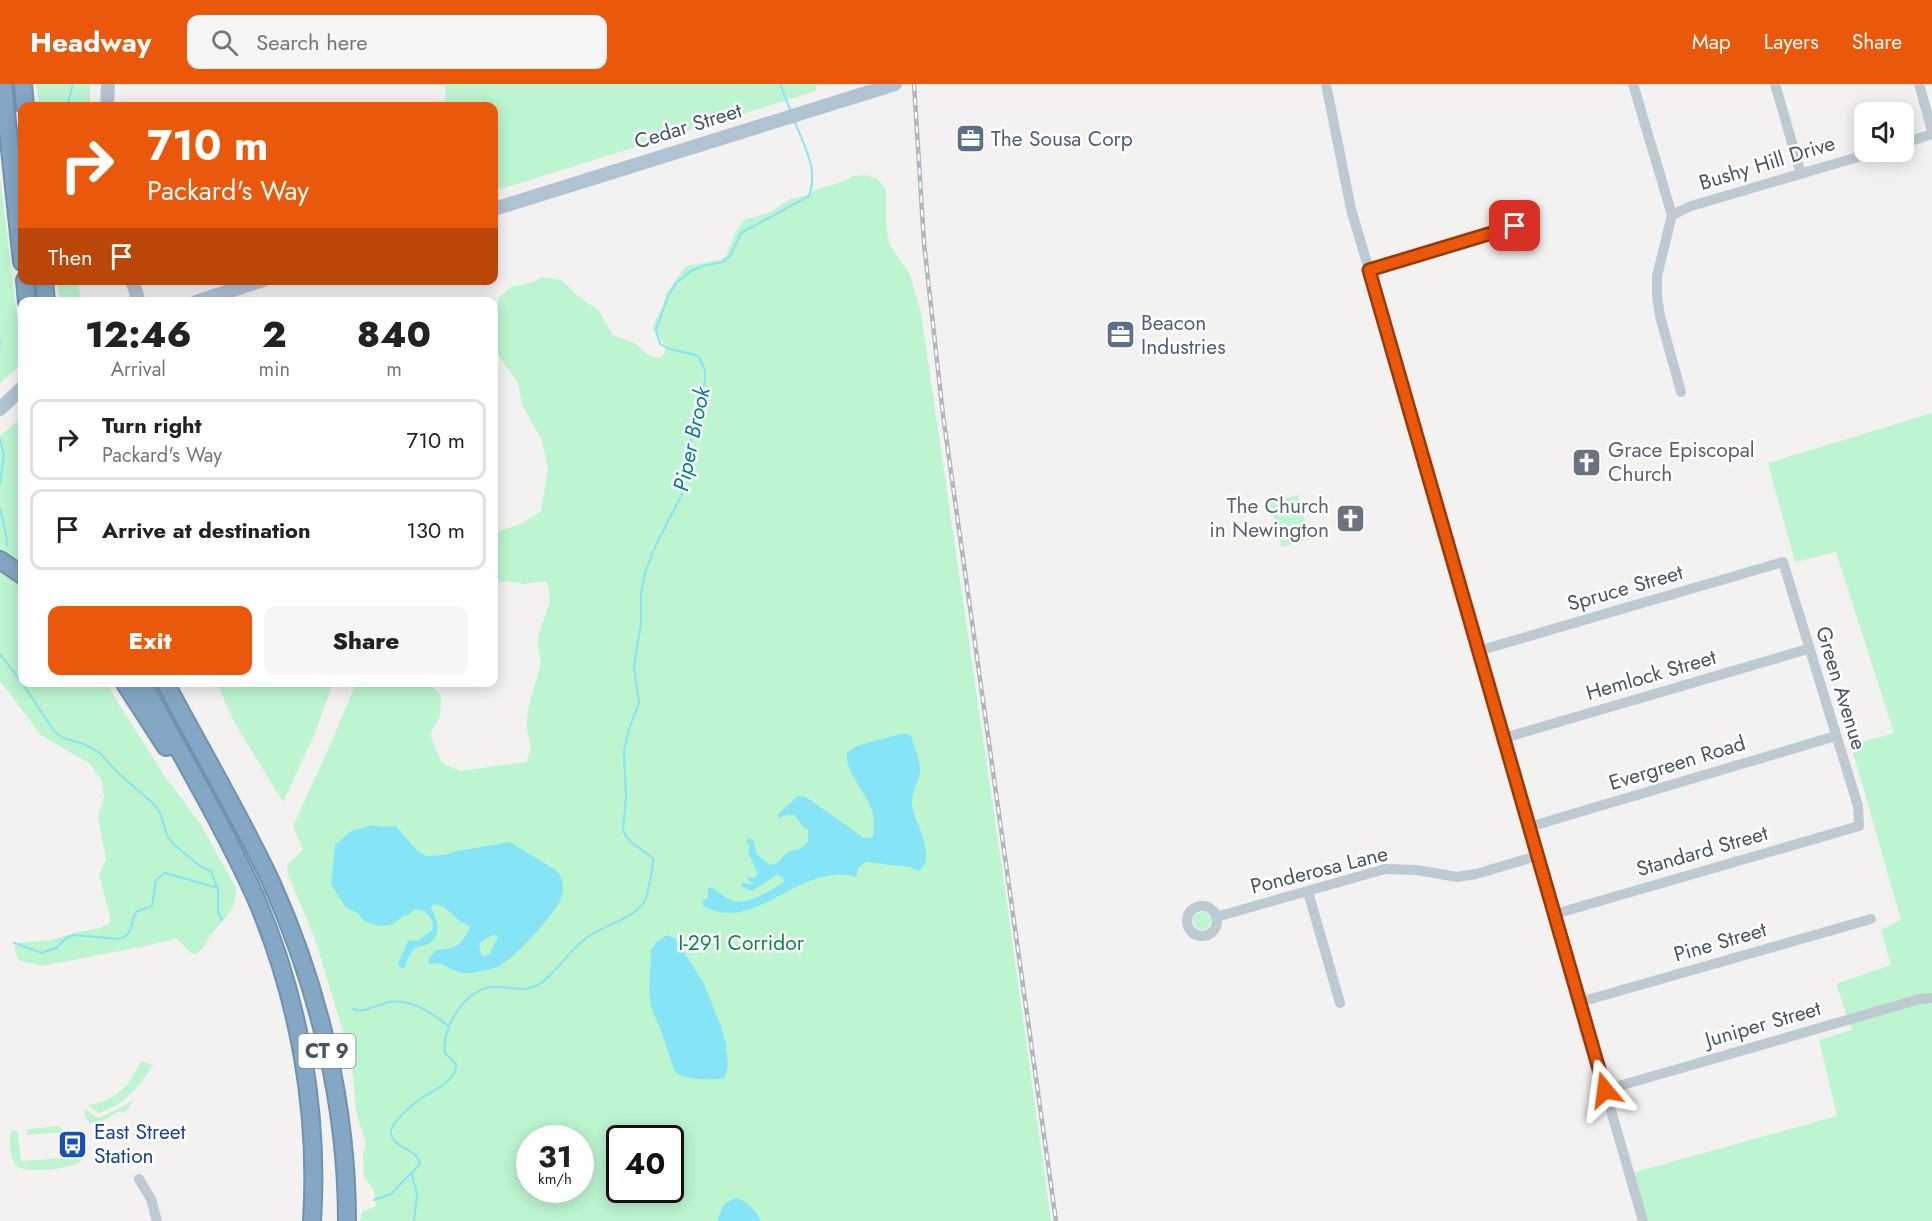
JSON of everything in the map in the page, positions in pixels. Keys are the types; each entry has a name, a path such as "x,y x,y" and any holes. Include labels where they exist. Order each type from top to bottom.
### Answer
{"highway":[{"path":"3,84 18,225"},
{"path":"23,84 25,102"},
{"path":"0,560 18,572"},
{"path":"127,687 208,818 227,840"},
{"name":"CT 9","path":"145,687 241,867 261,911 286,984 302,1048 312,1136 312,1221"},
{"name":"CT 9","path":"168,687 253,846 273,888 304,967 327,1053 341,1130 347,1221"},
{"path":"179,687 189,728"}],"main road":[{"path":"107,102 108,84"},
{"name":"Cedar Street","path":"498,208 894,84"},
{"path":"211,297 248,285"},
{"path":"0,409 18,392"}],"street":[{"path":"1326,84 1352,209 1369,270 1643,1221"},
{"path":"1633,84 1672,215 1657,276 1657,296 1660,316 1681,392"},
{"path":"1775,84 1800,174"},
{"path":"1914,139 1932,133 1918,84"},
{"name":"Bushy Hill Drive","path":"1672,215 1691,206 1854,158"},
{"path":"1369,270 1531,222"},
{"name":"Spruce Street","path":"1478,651 1783,562"},
{"name":"Green Avenue","path":"1783,562 1858,806 1860,826"},
{"name":"Hemlock Street","path":"1504,738 1808,649"},
{"name":"Evergreen Road","path":"1529,827 1836,736"},
{"name":"Standard Street","path":"1555,914 1860,826"},
{"name":"Ponderosa Lane","path":"1216,916 1385,869 1408,869 1458,877 1537,856"},
{"path":"1308,892 1340,1003"},
{"name":"Pine Street","path":"1580,1002 1871,919"},
{"name":"Juniper Street","path":"1605,1090 1909,1002 1932,998"},
{"path":"139,1179 151,1199 157,1221"}],"green space":[{"path":"36,84 90,84 90,102 38,102"},
{"path":"445,84 816,84 816,91 498,190 498,102 445,102"},
{"name":"I-291 Corridor","path":"865,175 876,178 883,185 886,191 886,224 889,243 910,275 921,313 1051,1221 360,1221 362,1211 375,1207 376,1203 374,1191 364,1176 363,1154 366,1144 356,1111 353,1075 347,1045 316,942 288,874 287,865 303,850 293,826 354,687 432,687 441,698 440,716 431,732 432,740 441,761 448,766 461,771 526,762 529,755 527,716 540,667 538,639 550,596 546,581 524,584 505,581 498,583 498,532 523,523 541,511 548,469 542,440 522,405 518,383 498,354 498,301 500,296 511,287 531,283 542,277 561,280 599,311 613,335 636,344 649,356 661,358 665,353 665,345 653,330 653,325 663,306 666,294 686,266 720,260 727,255 736,231 744,220 771,212 790,199 805,196 815,190 845,181 853,176"},
{"path":"0,177 18,324 18,365 0,384"},
{"path":"58,285 79,285 80,297 59,297"},
{"path":"1932,413 1932,1221 1644,1221 1632,1173 1837,1116 1819,1040 1852,1030 1836,984 1891,965 1881,930 1901,920 1851,745 1894,733 1836,552 1795,562 1768,463"},
{"path":"18,421 18,563 0,552 0,436"},
{"path":"1298,495 1310,539 1282,547 1269,503"},
{"path":"0,572 18,583 18,687 109,687 164,775 201,825 235,886 235,901 232,907 203,948 196,954 191,953 176,938 42,966 17,958 15,947 18,943 51,940 100,928 110,923 99,874 106,859 98,816 104,797 102,781 90,764 41,735 0,681"},
{"path":"219,687 332,687 315,733 283,802 233,720"},
{"path":"1202,912 1208,915 1211,921 1208,927 1202,930 1196,927 1193,921 1196,915"},
{"path":"141,1061 153,1065 124,1100 99,1113 88,1106 108,1099 121,1091"},
{"path":"133,1100 123,1113 119,1111 107,1119 90,1124 85,1116 84,1110 99,1118"},
{"path":"60,1126 63,1132 27,1135 30,1129"},
{"path":"13,1130 18,1132 21,1161 79,1157 80,1141 77,1131 81,1131 83,1154 81,1161 49,1170 30,1170 17,1166 11,1155 10,1146 10,1134"}],"water":[{"path":"904,733 911,736 920,767 912,800 926,848 924,865 919,871 910,867 866,862 859,867 856,877 835,875 815,879 742,911 723,912 703,906 702,902 708,897 708,889 711,887 728,899 737,902 758,897 784,882 783,878 777,875 752,891 741,886 742,883 754,884 747,877 754,878 758,874 748,852 749,845 746,841 748,838 752,840 756,853 769,865 777,862 789,852 803,847 808,841 808,830 802,826 795,815 779,818 777,815 798,796 806,797 864,838 871,838 874,834 873,813 849,767 847,753 857,746"},
{"path":"373,825 396,826 418,852 427,856 445,855 510,842 557,871 563,884 562,895 542,926 511,957 495,968 469,973 458,972 439,963 428,964 436,950 453,947 460,943 470,927 445,908 433,904 431,909 437,927 435,937 428,944 414,949 405,967 401,968 398,963 408,941 418,940 432,931 433,922 426,912 414,909 409,915 403,916 391,925 379,926 364,921 358,913 346,908 331,884 335,845 351,831","holes":["494,934 498,937 489,955 481,954 479,943"]},
{"path":"667,935 676,939 704,984 721,1026 726,1044 728,1067 724,1078 692,1078 675,1072 652,1010 649,993 651,951 656,942"},
{"path":"735,1198 750,1206 761,1221 717,1221 724,1204"}],"waterway":[{"path":"68,102 73,84"},
{"name":"Piper Brook","path":"780,84 791,112"},
{"name":"Piper Brook","path":"374,1200 391,1194 420,1164 414,1154 394,1141 391,1130 409,1108 448,1081 455,1071 456,1064 445,1053 445,1043 451,1022 464,1003 472,995 491,987 525,989 542,983 586,938 625,918 644,902 653,858 632,843 623,830 626,797 624,751 639,703 634,666 641,623 641,593 645,573 655,547 682,494 698,399 705,382 705,370 699,357 669,349 660,344 656,330 668,296 676,283 691,271 723,262 730,256 741,233 809,196 812,186 811,167 794,120"},
{"path":"0,439 4,455 0,484"},
{"path":"0,508 7,546"},
{"path":"0,654 18,677"},
{"path":"25,687 54,731 63,738 84,744 100,753 117,772 155,805 173,844 200,866 211,871 218,890 218,912 222,920"},
{"path":"14,943 42,953 56,948 73,935 118,939 123,937 129,932 136,912 152,906 156,880 165,873 218,888"},
{"path":"353,1009 365,1010 385,1003 402,1002 434,1015 447,1025"},
{"path":"412,1174 417,1195 414,1221"}],"railway":[{"path":"914,84 924,243 943,415 1056,1221"}],"place":[{"name":"The Sousa Corp","path":"970,139"},
{"name":"Beacon Industries","path":"1120,335"},
{"name":"Grace Episcopal Church","path":"1587,462"},
{"name":"The Church in Newington","path":"1350,518"},
{"name":"East Street Station","path":"73,1144"}],"route":[{"path":"1515,226 1369,270 1605,1090"}]}
